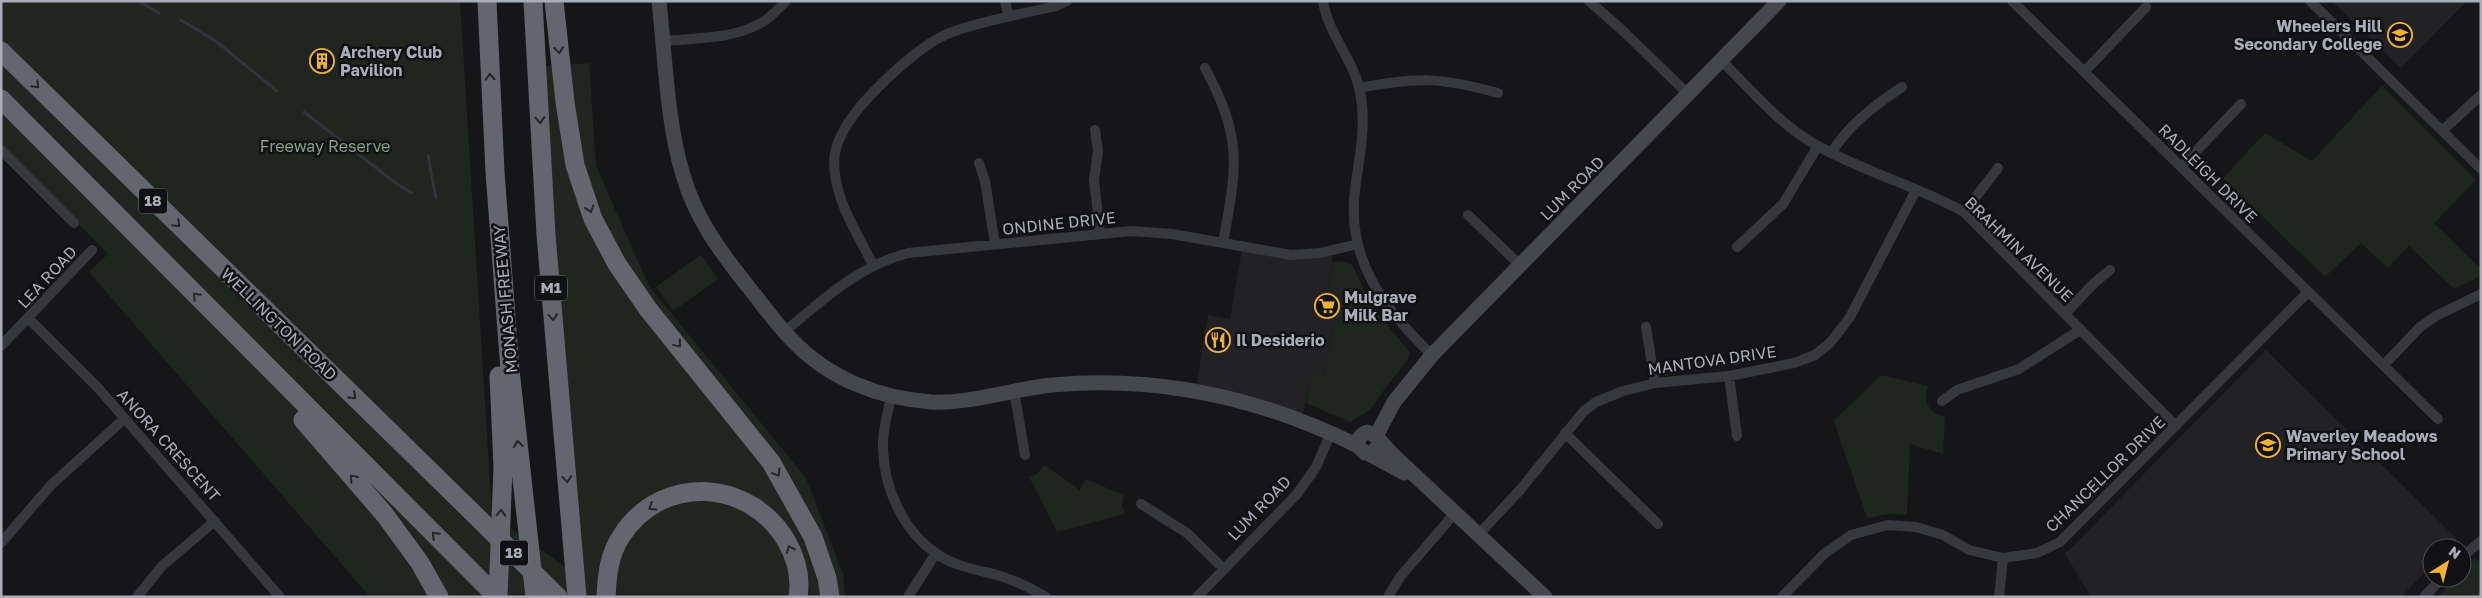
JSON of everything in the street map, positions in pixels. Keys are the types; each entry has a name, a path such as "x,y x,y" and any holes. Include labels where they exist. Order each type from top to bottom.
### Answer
{"highway":[{"name":"MONASH FREEWAY","path":"487,1 494,172 510,370 535,597"},
{"name":"M1","path":"533,1 546,235 577,597"},
{"path":"554,1 565,102 575,165 593,219 617,264 648,309 771,462 813,537 830,597"},
{"name":"WELLINGTON ROAD","path":"1,51 558,597"},
{"name":"18","path":"1,99 497,597"},
{"path":"494,172 503,467 497,597"},
{"path":"217,317 385,515 420,563 440,597"},
{"path":"606,597 608,568 612,554 622,534 639,515 657,503 677,495 714,491 733,495 751,503 777,526 793,552 798,576 798,597"}],"street":[{"path":"659,1 676,150 693,204 715,243 784,332 809,356 837,375 864,388 891,396 939,402 961,400 1014,390 1094,383 1183,388 1272,409 1332,433 1368,440 1479,534 1545,597"},
{"path":"664,41 739,32 752,28 764,21 786,1"},
{"path":"1005,1 1009,17"},
{"path":"873,265 838,193 834,162 841,135 862,106 921,48 952,32 1056,6 1068,1"},
{"path":"1323,1 1331,28 1359,88 1363,135 1354,209 1358,244 1370,277 1388,308 1432,355"},
{"name":"LUM ROAD","path":"1368,440 1394,402 1432,355 1779,1"},
{"name":"RADLEIGH DRIVE","path":"2012,1 2438,419"},
{"path":"2310,1 2481,168"},
{"path":"1594,3 1688,94"},
{"path":"2084,72 2146,7"},
{"name":"BRAHMIN AVENUE","path":"1721,60 1789,126 1818,146 1916,190 1940,198 1964,212 2176,426"},
{"path":"1205,68 1226,112 1234,147 1234,180 1223,243"},
{"path":"1359,88 1408,79 1435,79 1498,93"},
{"path":"1832,152 1840,138 1880,102 1902,87"},
{"path":"2442,130 2481,95"},
{"path":"2181,167 2241,104"},
{"path":"1095,130 1098,151 1094,180 1100,233"},
{"path":"1738,247 1783,204 1818,146"},
{"path":"1,150 74,224"},
{"path":"979,163 985,181 995,244"},
{"path":"1964,212 1998,168"},
{"name":"MANTOVA DRIVE","path":"1479,534 1520,490 1584,411 1596,402 1623,390 1655,383 1729,376 1794,363 1814,355 1830,343 1858,304 1916,190"},
{"path":"1468,215 1520,265"},
{"name":"ONDINE DRIVE","path":"784,332 850,279 873,265 908,253 1100,233 1160,232 1300,256 1358,244"},
{"name":"LEA ROAD","path":"1,346 29,319 92,250"},
{"path":"2066,314 2093,284 2110,270"},
{"name":"CHANCELLOR DRIVE","path":"1782,597 1824,554 1851,535 1888,526 1916,527 1943,535 1969,550 2003,558 2037,553 2060,542 2308,292"},
{"path":"2384,365 2420,328 2436,316 2481,294"},
{"name":"ANORA CRESCENT","path":"29,319 99,389 216,520 280,597"},
{"path":"1646,327 1655,383"},
{"path":"1942,401 1957,390 2019,369 2080,330"},
{"path":"1729,376 1737,436"},
{"path":"1014,390 1025,455"},
{"path":"891,396 883,438 887,482 903,517 936,553 973,569 1006,578 1046,597"},
{"path":"1,543 51,485 124,419"},
{"name":"LUM ROAD","path":"1203,595 1224,569 1304,486 1316,467 1332,433"},
{"path":"1565,433 1658,524"},
{"path":"1141,504 1187,533 1224,569"},
{"path":"1388,597 1400,577 1455,513"},
{"path":"137,597 162,566 216,520"},
{"path":"908,597 936,553"},
{"path":"1999,597 2003,558"}],"shaded area":[{"name":"Wheelers Hill Secondary College","path":"2332,1 2467,1 2401,68"},
{"path":"1242,249 1331,253 1333,263 1327,294 1340,297 1324,376 1312,374 1302,417 1196,387 1208,315 1230,319"},
{"name":"Waverley Meadows Primary School","path":"2266,350 2456,538 2422,538 2422,575 2401,597 2091,597 2065,554"}],"green space":[{"name":"Freeway Reserve","path":"1,1 460,1 492,515 575,574 537,67 589,63 596,166 649,286 806,478 843,574 845,597 370,597 89,272 108,254 1,144"},
{"path":"2382,86 2476,180 2434,223 2481,269 2481,276 2454,289 2409,246 2388,268 2361,243 2325,277 2223,178 2265,133 2312,161"},
{"path":"701,255 718,279 673,311 656,287"},
{"path":"1342,261 1352,265 1373,308 1410,352 1407,361 1371,409 1350,422 1306,403 1312,374 1324,376 1340,298 1327,295 1333,263"},
{"path":"1881,375 1928,386 1926,396 1928,406 1935,413 1945,417 1943,454 1910,444 1907,515 1889,514 1867,518 1834,421"},
{"path":"1044,465 1080,490 1086,479 1124,495 1122,506 1125,514 1057,532 1029,477 1037,474"},
{"path":"2475,558 2481,563 2481,597 2438,597 2447,588 2472,588 2472,561"}],"waterway":[{"path":"139,1 159,13"},
{"path":"181,20 217,42 277,91"},
{"path":"304,112 397,184 412,193"},
{"path":"428,156 436,198"}],"place":[{"name":"Wheelers Hill Secondary College","path":"2400,35"},
{"name":"Archery Club Pavilion","path":"322,61"},
{"name":"Mulgrave Milk Bar","path":"1327,306"},
{"name":"Il Desiderio","path":"1218,340"},
{"name":"Waverley Meadows Primary School","path":"2268,445"}]}
